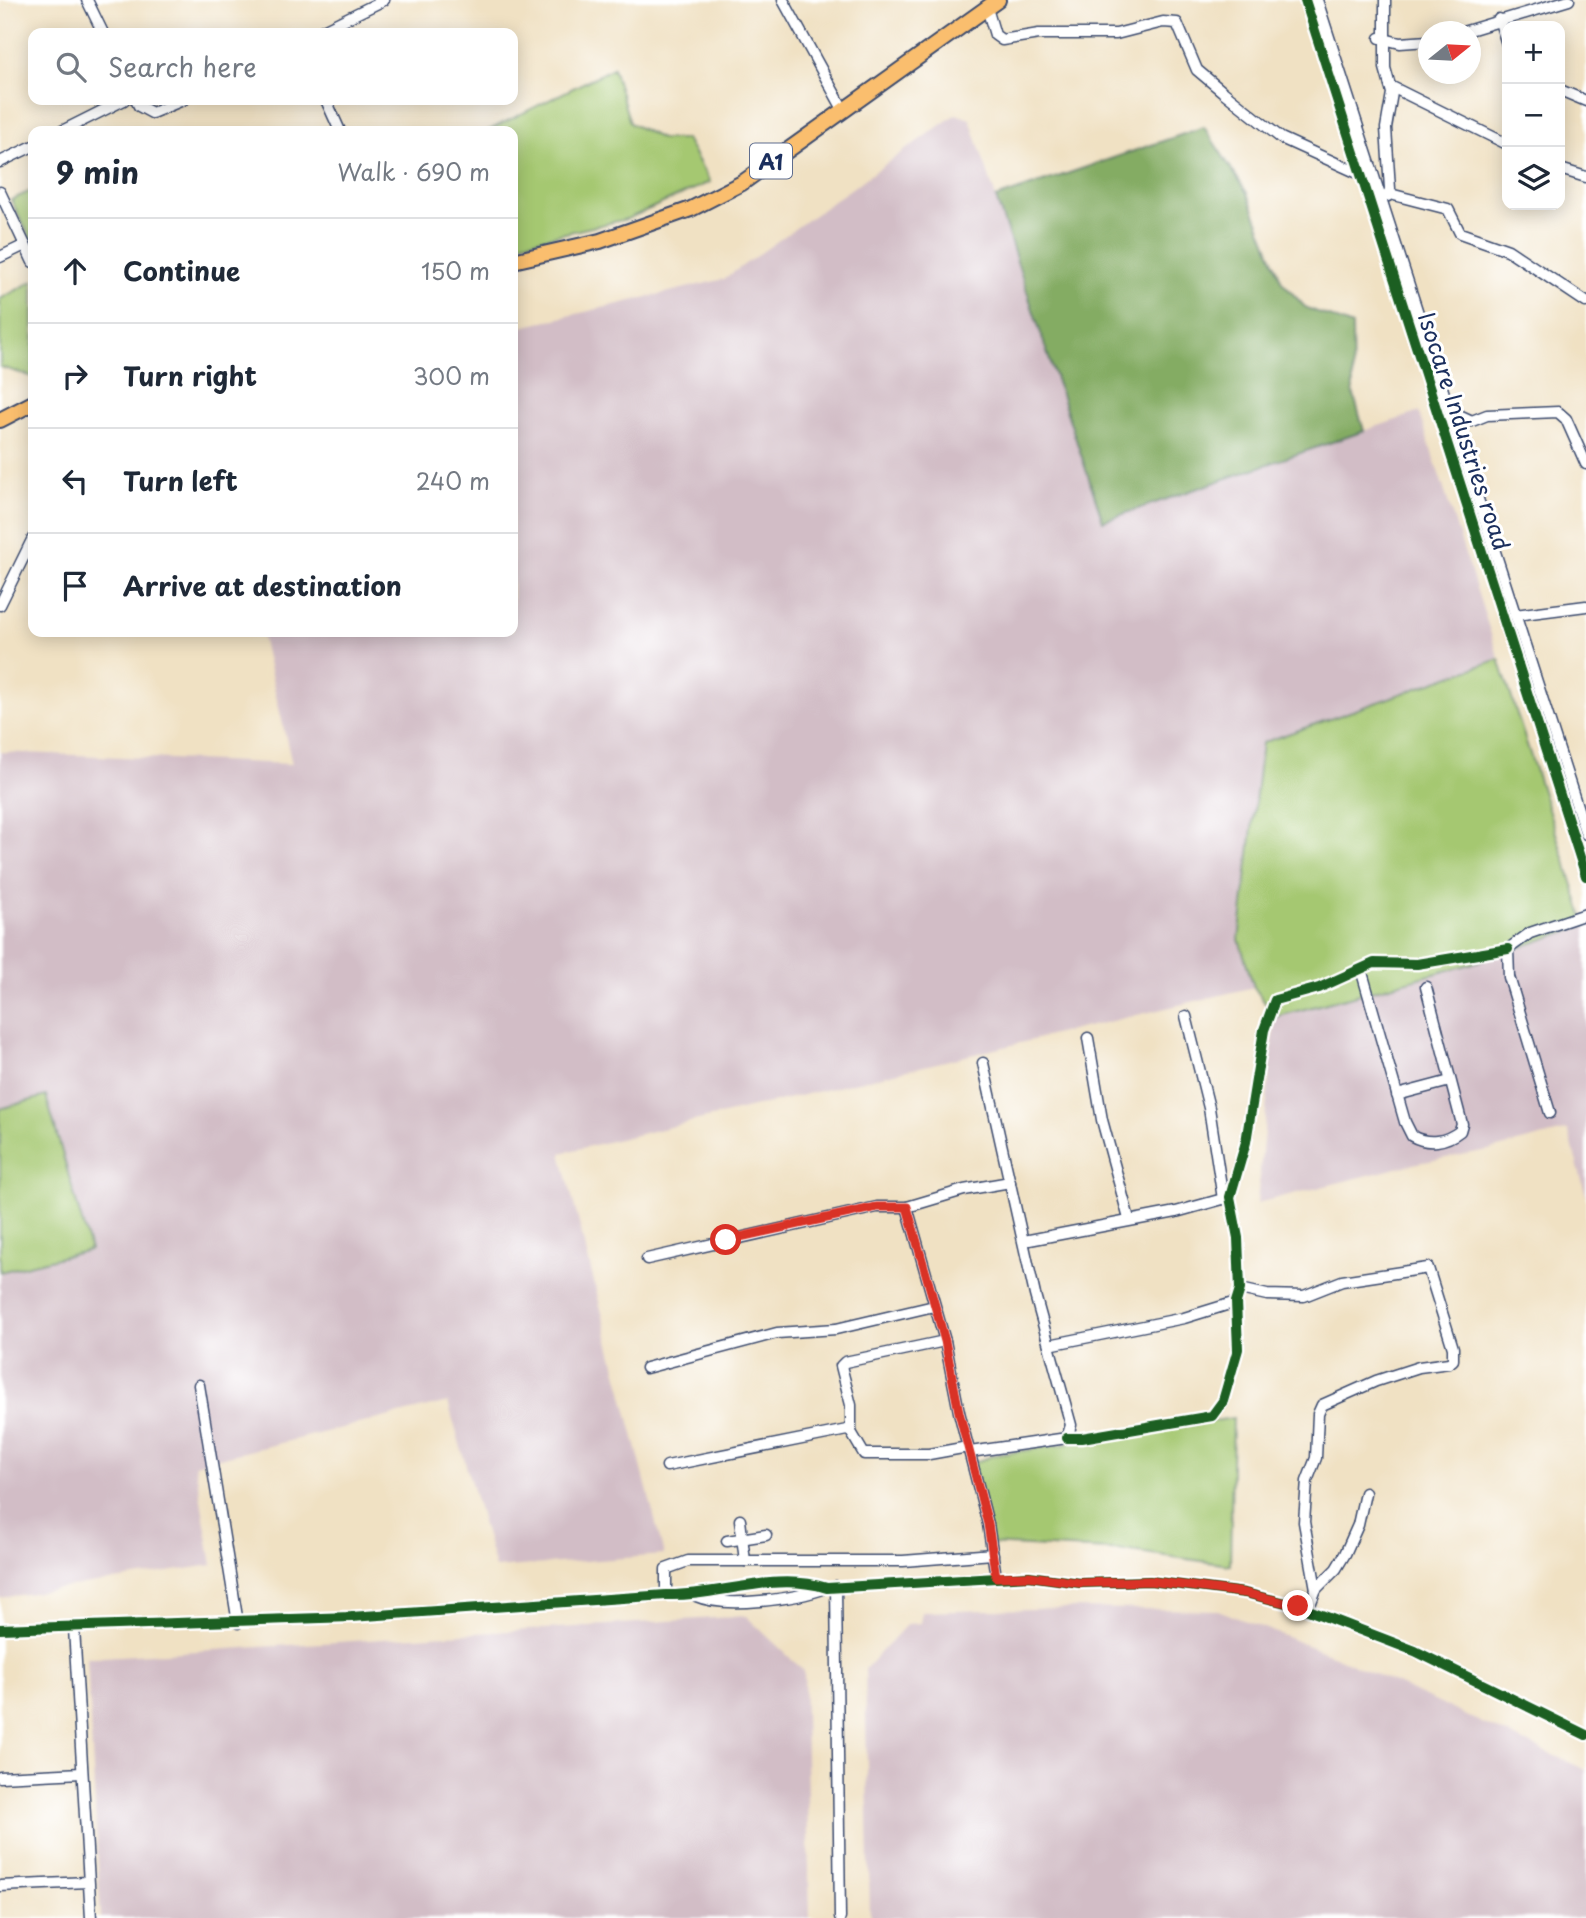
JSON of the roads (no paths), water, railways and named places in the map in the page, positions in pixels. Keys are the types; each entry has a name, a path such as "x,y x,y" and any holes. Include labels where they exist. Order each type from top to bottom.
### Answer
{"highway":[{"name":"A1","path":"518,260 600,241 691,209 742,183 993,4"},
{"path":"0,420 28,405"}],"street":[{"path":"87,0 101,28"},
{"path":"327,28 384,0"},
{"path":"783,0 843,109"},
{"path":"1382,203 1390,194 1386,128 1391,109 1390,86 1382,39 1385,0"},
{"path":"1481,26 1569,0"},
{"path":"1306,4 1318,2"},
{"name":"Isocare Industries road","path":"1318,2 1586,834"},
{"path":"993,4 995,35 1002,40 1039,34 1116,34 1163,22 1177,23 1197,70 1222,91 1280,138 1360,174"},
{"name":"Isocare Industries road","path":"1306,4 1586,876"},
{"path":"1499,19 1502,28"},
{"path":"1382,39 1418,41"},
{"path":"1390,86 1502,142"},
{"path":"1565,92 1586,102"},
{"path":"72,126 114,105"},
{"path":"138,105 152,113 171,105"},
{"path":"329,105 338,126"},
{"path":"0,162 28,148"},
{"path":"1565,171 1586,177"},
{"path":"0,192 28,251"},
{"path":"1390,194 1448,209 1460,233 1508,250 1586,302"},
{"path":"0,257 25,245"},
{"path":"1431,394 1442,389"},
{"path":"1451,418 1459,415 1472,421 1487,415 1558,412 1566,418 1586,464"},
{"path":"0,605 28,548"},
{"path":"1515,615 1586,606"},
{"path":"1226,1198 1246,1142 1264,1030 1275,1000 1319,988 1374,963 1417,964 1508,949 1530,933 1586,914"},
{"path":"1508,949 1510,976 1550,1113"},
{"path":"1361,969 1397,1095 1412,1136 1427,1142 1444,1140 1460,1131 1462,1124 1426,987"},
{"path":"945,1341 845,1362 841,1366 851,1405 851,1432 864,1454 929,1454 1082,1438 1212,1416 1218,1412 1238,1349 1238,1238 1226,1198 1209,1108 1186,1016"},
{"path":"1088,1038 1102,1120 1129,1220"},
{"path":"984,1063 1049,1345 1070,1417 1070,1433 1067,1438"},
{"path":"1397,1095 1450,1081"},
{"path":"647,1259 877,1207 907,1207 964,1190 1010,1182"},
{"path":"1024,1241 1176,1212 1226,1198"},
{"path":"907,1207 945,1341 996,1577"},
{"path":"1240,1289 1278,1296 1304,1296 1342,1281 1428,1268 1453,1348 1453,1360 1449,1363 1419,1367 1376,1381 1322,1405 1318,1414 1316,1458 1307,1481 1304,1522 1315,1589 1308,1610"},
{"path":"1049,1345 1184,1318 1236,1302"},
{"path":"646,1368 778,1333 836,1329 934,1307"},
{"path":"200,1385 238,1623"},
{"path":"667,1466 847,1430 851,1432"},
{"path":"1315,1589 1336,1569 1345,1555 1359,1525 1366,1493"},
{"path":"740,1520 745,1561"},
{"path":"727,1541 766,1535"},
{"path":"666,1595 666,1569 688,1561 903,1561 993,1555"},
{"path":"0,1629 238,1623 666,1595 696,1596 708,1590 744,1586 814,1584 831,1587 1029,1576 1080,1583 1150,1581 1245,1593 1308,1610 1415,1651 1586,1735"},
{"path":"831,1587 841,1918"},
{"path":"74,1628 91,1918"},
{"path":"0,1777 82,1773"},
{"path":"0,1886 88,1882"}]}
